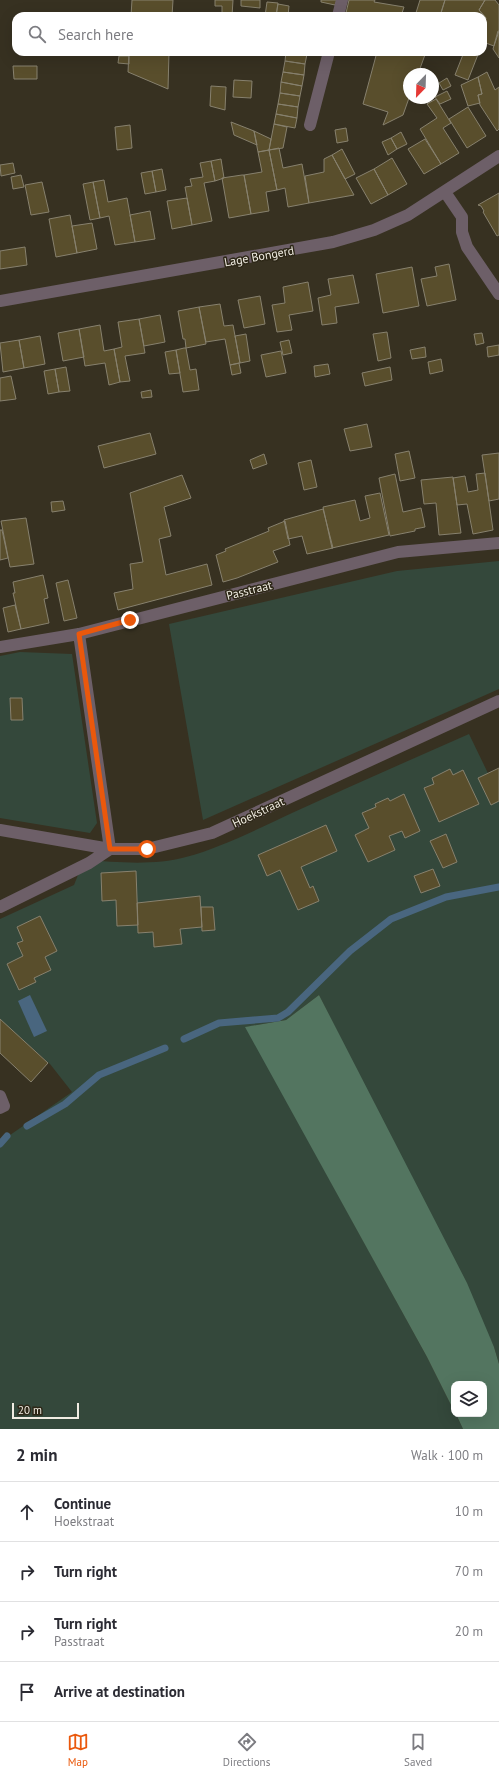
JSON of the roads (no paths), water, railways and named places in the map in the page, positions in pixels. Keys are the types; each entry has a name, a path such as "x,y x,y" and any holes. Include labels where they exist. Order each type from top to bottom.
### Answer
{"street":[{"path":"339,12 342,0"},
{"path":"310,125 328,56"},
{"name":"Lage Bongerd","path":"0,300 333,242 374,230 408,215 499,156"},
{"path":"444,192 462,216 462,232 466,247 499,294"},
{"name":"Passtraat","path":"0,647 79,634 398,552 499,543"},
{"path":"0,907 89,863 110,849 79,634"},
{"name":"Hoekstraat","path":"0,830 110,849 147,849 212,833 499,701"},
{"path":"0,1096 4,1106 0,1108"}],"water":[{"path":"30,995 47,1031 34,1037 18,1001"}],"waterway":[{"path":"184,1039 219,1023 278,1018 288,1012 350,951 391,919 446,897 499,887"},
{"path":"27,1126 65,1104 99,1075 165,1048"},
{"path":"0,1144 7,1136"}]}
